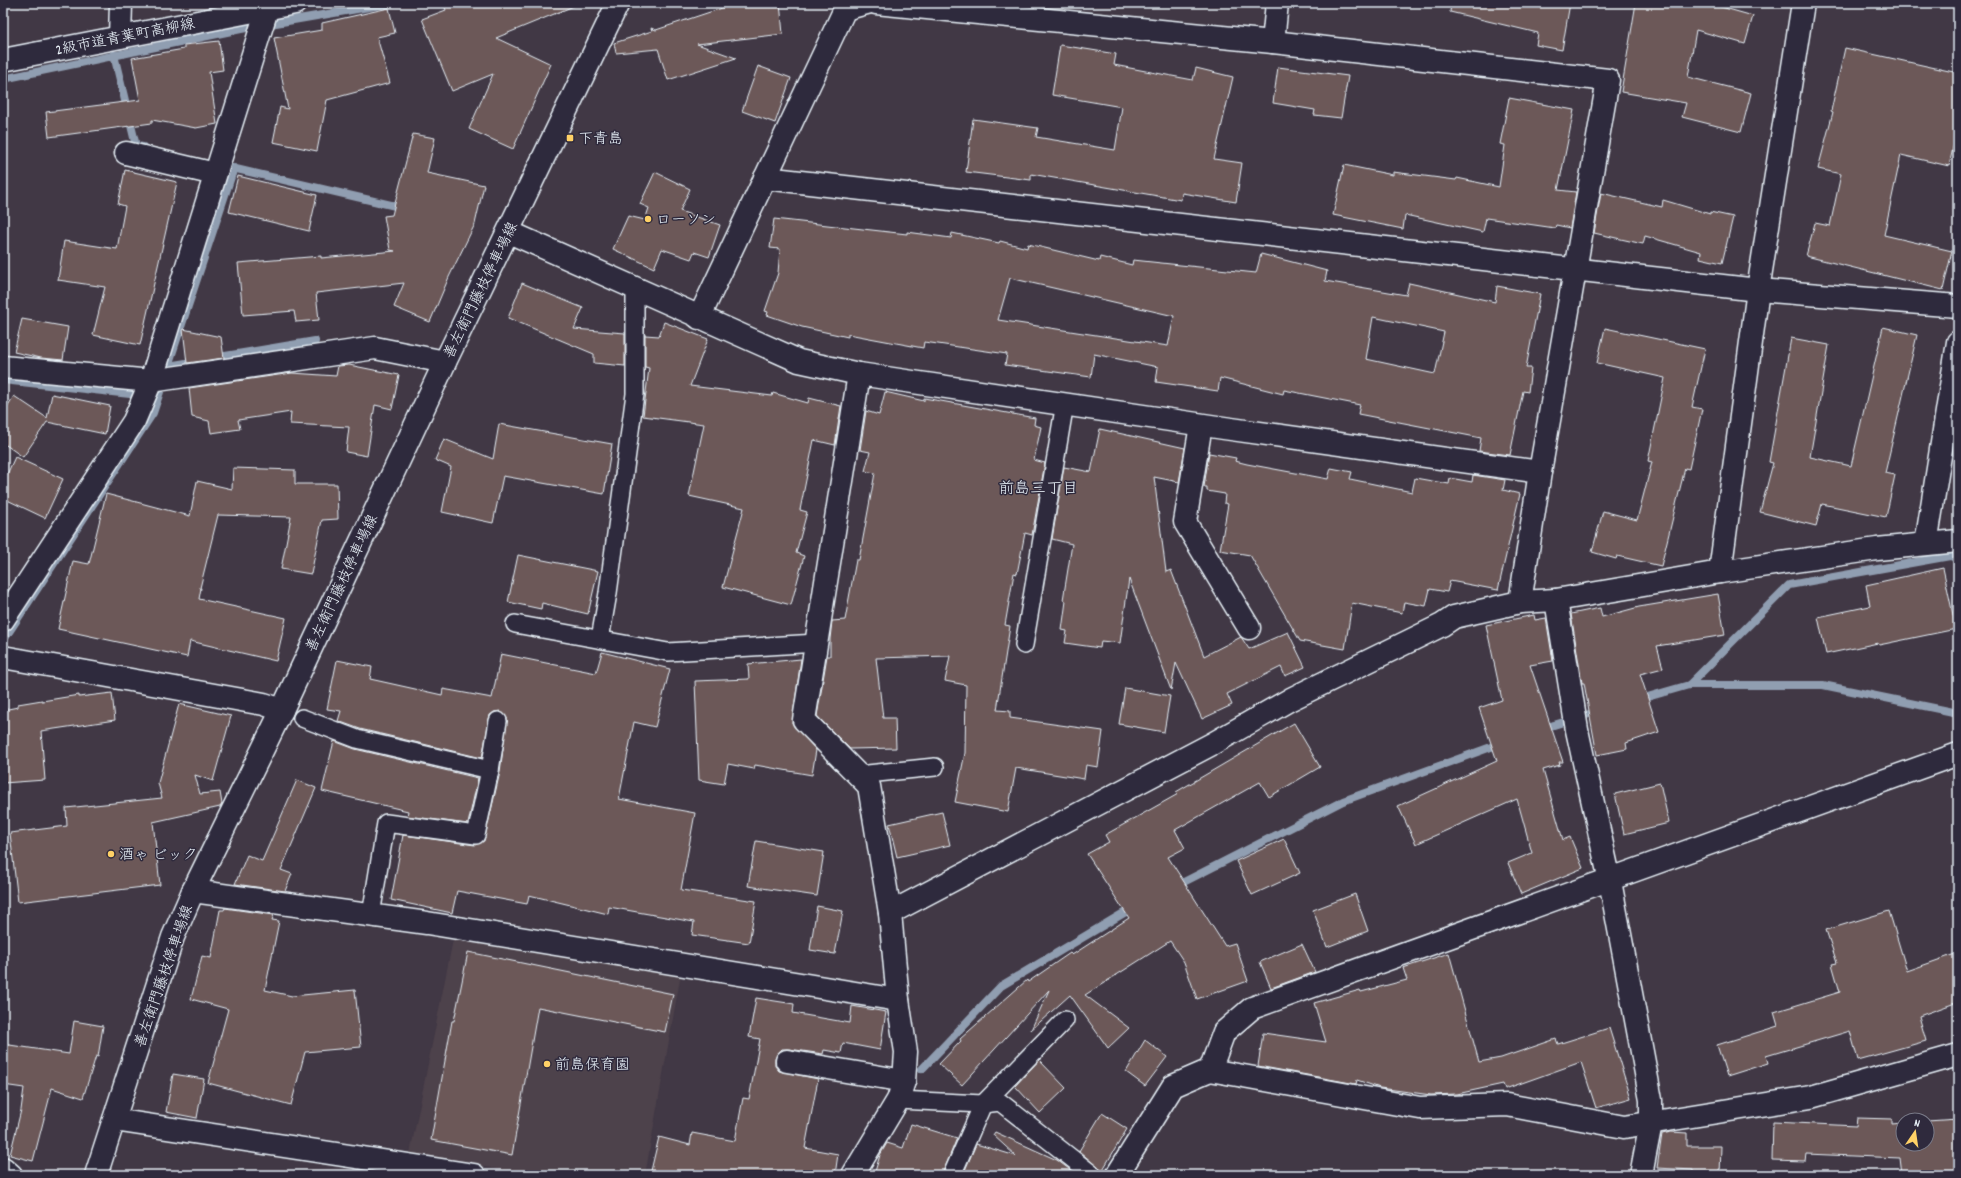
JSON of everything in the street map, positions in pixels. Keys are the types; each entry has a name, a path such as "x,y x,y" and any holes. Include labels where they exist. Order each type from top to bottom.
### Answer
{"street":[{"path":"120,37 121,3"},
{"name":"2級市道青葉町高柳線","path":"3,60 120,37 268,5 294,3"},
{"name":"善左衛門藤枝停車場線","path":"96,1175 173,937 193,891 282,710 445,362 509,232 618,3"},
{"path":"699,318 846,9 868,3"},
{"path":"876,3 1273,42 1608,80 1540,472 1520,602"},
{"path":"1273,42 1277,3"},
{"path":"1720,572 1758,290 1804,3"},
{"path":"3,620 134,420 151,382 268,5"},
{"path":"126,153 216,174"},
{"path":"765,178 1758,290 1958,306"},
{"path":"509,232 699,318 799,361 859,374 1540,472"},
{"path":"1926,544 1958,342"},
{"path":"3,368 151,382 375,348 445,362"},
{"path":"853,1175 901,1091 906,1052 898,1000 890,913 869,786 804,720 859,374"},
{"path":"1201,424 1185,522 1249,628"},
{"path":"890,913 1212,744 1291,699 1442,625 1454,617 1520,602 1556,600 1720,572 1958,541"},
{"path":"1556,600 1576,730 1610,881 1651,1100 1651,1123 1641,1175"},
{"path":"3,657 264,704 282,710"},
{"path":"1210,1070 1224,1032 1252,1008 1610,881 1958,754"},
{"path":"193,891 371,915 898,1000"},
{"path":"1117,1175 1173,1086 1210,1070 1420,1108 1507,1105 1624,1127 1812,1097 1958,1055"},
{"path":"788,1061 901,1091"},
{"path":"114,1120 474,1175"},
{"path":"3,1168 11,1175"}],"lane":[{"path":"600,639 608,592 635,394 635,289"},
{"path":"1024,645 1065,403"},
{"path":"515,624 668,652 817,643"},
{"path":"302,718 357,739 490,770"},
{"path":"371,915 386,823 476,835 490,770 498,721"},
{"path":"858,775 935,767"},
{"path":"952,1175 983,1104 1065,1020"},
{"path":"901,1091 983,1104 1000,1102 1093,1175"}],"shaded area":[{"name":"前島保育園","path":"453,940 681,973 645,1175 533,1175 410,1154"}],"building":[{"path":"443,3 581,3 496,38 551,64 513,149 469,129 493,74 452,91 422,19 446,10"},
{"path":"737,3 780,3 783,34 697,44 736,58 668,80 658,49 616,53 614,43 652,31 651,28 656,30"},
{"path":"1451,3 1570,3 1562,50 1536,45 1538,33 1450,12"},
{"path":"1636,3 1707,3 1753,16 1745,44 1696,30 1688,77 1751,93 1741,132 1682,117 1686,103 1621,92"},
{"path":"389,8 395,33 377,37 390,83 327,100 317,151 273,142 280,107 288,109 274,38 322,30 322,23"},
{"path":"219,41 223,70 209,72 217,124 196,128 152,120 152,123 49,137 46,112 140,100 132,58 184,49 184,45"},
{"path":"1060,45 1116,54 1114,65 1193,80 1196,68 1233,77 1214,159 1242,163 1236,202 1182,193 1181,200 1031,174 1031,180 966,172 973,119 1038,128 1036,137 1115,150 1122,107 1052,95"},
{"path":"1845,48 1958,73 1958,125 1949,166 1901,155 1884,235 1952,251 1943,290 1806,256 1815,223 1830,226 1841,174 1818,169 1833,112 1831,111"},
{"path":"758,66 791,78 775,123 742,111"},
{"path":"1278,67 1348,76 1341,118 1314,115 1315,110 1273,103"},
{"path":"1509,98 1574,110 1558,190 1576,192 1570,228 1556,225 1555,228 1486,218 1483,232 1405,215 1403,229 1333,215 1344,165 1393,175 1393,172 1456,180 1457,178 1499,187 1505,145 1500,144"},
{"path":"413,134 435,138 427,173 484,185 475,224 449,277 430,322 394,307 404,283 316,293 319,320 296,322 294,311 243,315 238,263 321,256 321,258 395,251 390,250 384,216 392,215"},
{"path":"125,170 177,182 140,345 93,335 105,287 58,280 64,241 117,249 125,206 118,204"},
{"path":"655,172 690,189 680,211 720,225 709,257 694,252 691,259 662,249 654,268 613,249 628,216 645,220 649,208 640,204"},
{"path":"238,176 317,195 309,231 229,212"},
{"path":"1601,193 1662,207 1663,200 1710,214 1710,212 1733,217 1722,263 1700,258 1701,252 1645,236 1643,244 1594,233"},
{"path":"774,219 907,234 907,232 951,238 952,233 999,243 1000,241 1027,248 1028,244 1099,261 1100,257 1132,265 1133,260 1256,273 1261,254 1327,271 1325,281 1406,295 1409,283 1495,302 1497,286 1540,294 1526,368 1531,368 1528,392 1523,391 1510,455 1479,451 1481,438 1358,414 1360,405 1284,390 1283,394 1220,378 1218,391 1156,382 1158,367 1094,354 1091,377 1005,365 1007,354 924,342 923,348 848,334 848,337 802,327 767,315 768,312 765,311 778,273 780,249 770,248","holes":["1010,278 1174,316 1168,346 998,320","1373,317 1444,332 1435,374 1366,359"]},
{"path":"522,283 583,308 574,329 625,333 625,366 594,363 594,354 508,318"},
{"path":"22,319 68,327 63,360 41,358 14,352"},
{"path":"664,322 708,339 690,386 772,396 773,393 808,403 809,398 841,406 835,445 814,440 800,510 807,512 796,553 804,556 791,605 723,587 744,508 689,496 704,424 643,416 649,368 645,367 645,335 659,336"},
{"path":"1883,327 1917,335 1885,473 1895,475 1886,517 1822,504 1816,526 1760,512 1773,463 1769,462 1791,338 1829,345 1810,457 1851,466"},
{"path":"1605,328 1705,349 1692,407 1702,409 1689,469 1685,468 1661,566 1617,556 1616,559 1592,552 1603,511 1637,520 1652,462 1648,461 1665,378 1597,363"},
{"path":"183,329 221,337 224,358 187,363"},
{"path":"349,365 399,375 392,409 375,405 367,456 346,452 349,427 290,424 291,412 238,420 240,429 211,433 209,421 192,417 189,388 292,373 336,376 338,366"},
{"path":"885,392 924,401 924,398 1035,418 1034,425 1041,427 1034,460 1045,463 1032,535 1025,533 1017,574 1014,573 1005,625 1010,626 997,710 1010,711 1010,718 1103,731 1098,767 1086,765 1084,779 1016,768 1008,812 955,802 965,753 966,685 945,681 950,656 876,658 883,718 895,718 896,748 850,749 817,716 827,656 830,656 832,621 845,620 856,560 859,560 875,473 865,471 870,452 860,450 866,411 879,415"},
{"path":"52,394 110,406 105,434 47,422 23,457 3,443 3,413 14,396 47,418"},
{"path":"499,424 612,444 604,494 503,476 493,523 442,512 451,467 435,460 444,439 493,459"},
{"path":"1100,429 1185,448 1179,482 1154,477 1166,572 1171,570 1204,656 1241,637 1249,649 1288,632 1305,667 1285,676 1281,667 1227,694 1232,705 1202,719 1176,663 1171,690 1129,579 1120,643 1101,641 1100,648 1065,643 1067,631 1062,630 1066,601 1063,600 1072,544 1052,539 1064,467 1091,472"},
{"path":"1209,453 1236,458 1235,461 1247,464 1328,479 1331,468 1352,472 1350,479 1412,492 1415,478 1449,484 1450,478 1472,482 1473,475 1505,480 1503,490 1520,494 1498,590 1450,581 1447,592 1430,589 1426,606 1404,602 1402,613 1352,603 1345,649 1300,641 1250,555 1220,550 1228,504 1224,503 1225,494 1207,491 1207,487 1204,487"},
{"path":"15,457 63,479 45,518 3,498 3,483"},
{"path":"233,468 295,470 295,484 337,484 338,519 322,520 311,574 281,569 291,517 218,515 200,588 199,599 286,618 276,661 190,641 187,657 58,629 73,561 89,564 106,494 190,516 197,481 232,489"},
{"path":"518,555 598,571 588,614 542,603 541,609 508,602"},
{"path":"1943,568 1956,629 1826,654 1818,617 1870,606 1866,585"},
{"path":"1718,594 1725,635 1657,646 1663,668 1640,674 1659,732 1626,743 1627,749 1597,755 1584,683 1582,683 1571,614 1600,608 1602,617 1639,607"},
{"path":"1534,615 1535,620 1546,618 1553,661 1530,665 1563,762 1559,762 1560,765 1543,770 1563,840 1570,837 1583,868 1521,894 1508,863 1532,853 1517,799 1416,844 1398,806 1497,761 1479,708 1502,700 1486,625"},
{"path":"602,652 670,669 655,727 634,722 619,799 695,813 681,890 756,901 749,943 692,935 694,922 609,907 608,914 529,895 527,904 457,891 452,913 391,900 403,835 475,845 484,841 500,772 507,718 500,711 494,712 490,715 482,758 360,729 338,721 341,711 327,709 337,660 372,667 370,679 442,695 443,689 492,698 501,654 596,673"},
{"path":"801,659 792,723 816,750 812,775 755,765 754,769 728,764 724,784 699,780 695,681 749,679 748,664"},
{"path":"1125,688 1170,696 1164,732 1119,724"},
{"path":"112,693 115,720 41,731 45,780 3,783 3,710 18,707 18,704 42,700 79,695 79,697"},
{"path":"179,704 231,716 213,781 195,775 200,794 220,792 222,804 220,807 153,822 160,885 18,902 10,833 67,826 66,808 162,798 158,783"},
{"path":"1294,723 1320,767 1269,797 1260,782 1175,830 1185,848 1168,857 1225,946 1235,943 1248,981 1197,999 1184,962 1170,941 1085,995 1129,1028 1108,1048 1070,995 1031,1030 1049,990 962,1085 939,1064 961,1041 960,1039 1027,980 1028,982 1070,953 1072,955 1129,918 1087,854 1109,842 1105,835 1178,794 1176,792"},
{"path":"334,741 355,749 478,778 468,824 407,816 408,811 322,791"},
{"path":"297,780 316,788 281,870 292,874 285,891 235,884 247,855 262,861"},
{"path":"1660,783 1669,823 1624,834 1615,794"},
{"path":"942,812 950,845 897,857 889,824"},
{"path":"1284,839 1300,873 1252,895 1236,861"},
{"path":"756,841 824,852 817,896 748,886"},
{"path":"1355,894 1368,931 1327,947 1313,910"},
{"path":"817,906 843,911 835,954 810,950"},
{"path":"225,908 274,915 272,920 279,921 265,990 292,996 355,990 361,1047 305,1052 291,1105 208,1083 228,1009 191,999 202,956 211,958 220,910 224,910"},
{"path":"1889,911 1907,971 1958,953 1958,1002 1919,1016 1926,1041 1858,1060 1850,1031 1766,1056 1768,1063 1727,1076 1717,1045 1778,1026 1774,1012 1840,992 1832,964 1837,963 1826,930"},
{"path":"1302,944 1315,972 1271,988 1260,962"},
{"path":"468,952 673,994 665,1032 538,1007 512,1155 431,1140 452,1021 454,1021"},
{"path":"1449,953 1479,1062 1501,1058 1556,1039 1558,1044 1609,1028 1631,1098 1596,1108 1581,1062 1505,1089 1503,1084 1457,1094 1431,1095 1380,1088 1357,1080 1356,1084 1258,1066 1263,1033 1326,1042 1314,1003 1360,990 1361,992 1407,980 1403,968"},
{"path":"756,998 794,1004 793,1013 850,1023 852,1006 886,1012 880,1050 843,1043 841,1053 824,1050 823,1054 782,1049 775,1059 775,1066 779,1071 818,1079 805,1148 838,1154 835,1175 650,1175 659,1137 690,1145 692,1133 735,1141 743,1098 749,1099 760,1039 749,1037"},
{"path":"74,1021 103,1026 98,1057 96,1056 83,1098 52,1088 33,1161 10,1155 21,1110 24,1088 3,1085 3,1044 69,1054"},
{"path":"1145,1040 1167,1057 1145,1086 1126,1072"},
{"path":"1039,1060 1066,1088 1040,1113 1015,1086"},
{"path":"173,1074 204,1079 197,1118 166,1112"},
{"path":"1102,1113 1127,1129 1102,1171 1079,1151"},
{"path":"1857,1118 1892,1119 1892,1124 1895,1124 1895,1152 1935,1152 1935,1120 1958,1119 1958,1171 1902,1175 1900,1158 1806,1154 1805,1161 1772,1160 1773,1122 1856,1126"},
{"path":"911,1124 957,1138 942,1175 874,1175 880,1155 887,1143 903,1148"},
{"path":"995,1132 1057,1160 1077,1175 963,1175 976,1144 1016,1156 993,1135"},
{"path":"1671,1132 1687,1133 1687,1146 1721,1146 1720,1175 1693,1175 1693,1170 1657,1168 1662,1134"}],"waterway":[{"path":"3,79 241,29 392,3"},
{"path":"114,55 136,146 143,147"},
{"path":"219,165 404,208"},
{"path":"198,361 168,366 234,168"},
{"path":"213,358 315,341"},
{"path":"3,380 130,394"},
{"path":"3,641 153,413 160,392"},
{"path":"1689,685 1789,585 1950,556 1958,558"},
{"path":"1637,700 1689,685 1823,685 1958,713"},
{"path":"1541,729 1599,711"},
{"path":"1174,887 1343,801 1502,743"},
{"path":"922,1069 1001,986 1134,907"}],"place":[{"name":"下青島","path":"570,138"},
{"name":"ローソン","path":"648,219"},
{"name":"酒ゃ ビック","path":"111,854"},
{"name":"前島保育園","path":"547,1064"}],"district":[{"name":"前島三丁目","path":"1038,487"}]}
